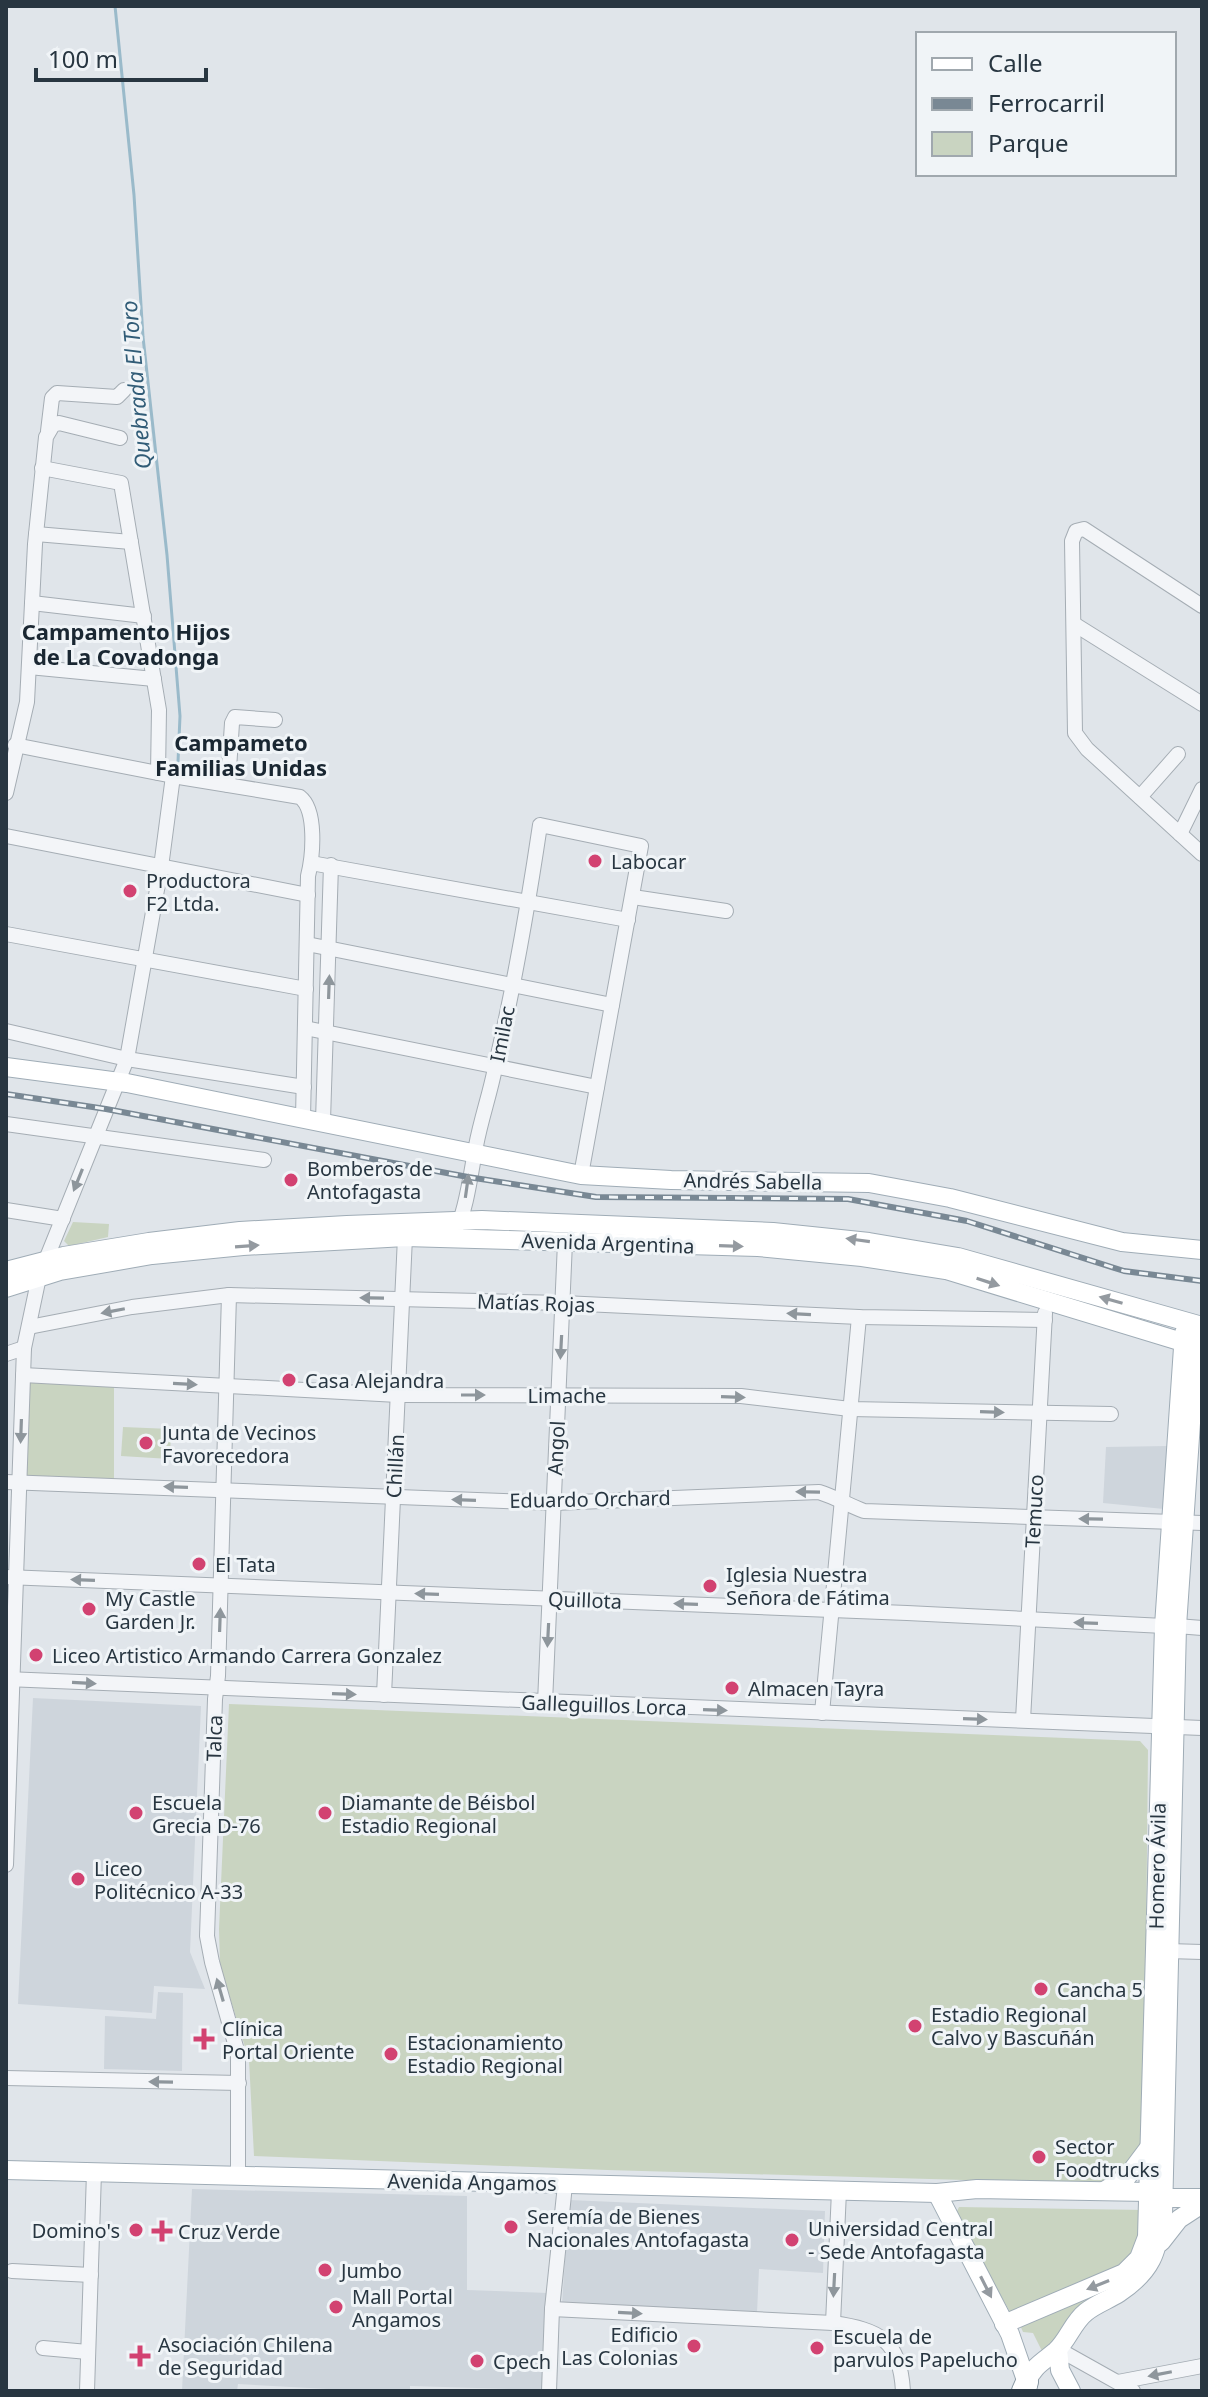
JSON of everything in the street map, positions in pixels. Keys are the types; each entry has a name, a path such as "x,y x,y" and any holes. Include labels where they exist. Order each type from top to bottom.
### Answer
{"main road":[{"name":"Andrés Sabella","path":"6,1067 118,1082 581,1175 880,1184 950,1198 1122,1242 1202,1250"},
{"name":"Avenida Argentina","path":"6,1271 47,1260 149,1242 240,1231 461,1221 773,1232 869,1242 958,1257 1195,1325"},
{"name":"Avenida Argentina","path":"6,1288 60,1271 152,1255 243,1246 405,1237 758,1247 848,1255 946,1270 1193,1345"},
{"name":"Homero Ávila","path":"1026,2388 1029,2374 1058,2349 1087,2311 1140,2277 1158,2248 1149,2146 1170,1626 1185,1522 1195,1325"},
{"name":"Homero Ávila","path":"1004,2324 1127,2271 1136,2263 1145,2246 1154,2198 1168,1951 1167,1727"},
{"path":"1101,2192 1127,2177 1149,2146"},
{"name":"Avenida Angamos","path":"6,2170 937,2193 977,2189 1101,2192 1154,2198"},
{"path":"937,2193 1004,2324 1026,2388"},
{"name":"Avenida Angamos","path":"937,2193 950,2198 974,2200 1202,2198"},
{"path":"1158,2248 1179,2219 1202,2204"},
{"path":"1058,2349 1060,2370 1071,2391"},
{"path":"1040,2363 1052,2364 1060,2370"}],"street":[{"path":"6,793 27,702 36,534 52,398 57,393 117,397 124,390"},
{"path":"48,432 59,423 120,438"},
{"path":"6,1865 13,1482 24,1348 39,1277 127,1059 161,867 166,775 159,710 121,483 42,468"},
{"path":"1202,606 1084,529 1076,531 1072,541 1074,726 1078,738 1202,854"},
{"path":"36,534 131,542"},
{"path":"32,603 144,616"},
{"path":"1074,624 1202,704"},
{"path":"29,667 154,679"},
{"path":"228,785 235,717 275,720"},
{"path":"15,745 166,775 300,797 307,802 311,812 311,863 303,1118"},
{"path":"1140,797 1178,754"},
{"path":"1180,834 1202,789"},
{"name":"Imilac","path":"447,1238 461,1221 512,985 540,825 641,846 633,897"},
{"path":"6,836 308,895"},
{"path":"311,863 628,920"},
{"path":"323,1121 331,865"},
{"path":"581,1175 633,897 726,911"},
{"path":"6,934 306,989"},
{"path":"307,944 612,1005"},
{"path":"305,1028 597,1087"},
{"path":"6,1031 127,1059 304,1087"},
{"path":"6,1124 264,1160"},
{"path":"6,1210 63,1219"},
{"name":"Chillán","path":"384,1695 405,1237"},
{"name":"Angol","path":"545,1703 565,1242"},
{"name":"Matías Rojas","path":"29,1327 132,1307 229,1295 563,1303 859,1317 1045,1320"},
{"name":"Talca","path":"229,1295 207,1936 238,2054 238,2177"},
{"name":"Temuco","path":"1023,1720 1047,1301"},
{"path":"822,1713 859,1317"},
{"path":"6,1354 24,1348"},
{"name":"Limache","path":"23,1375 398,1395 741,1396 850,1409 1111,1414"},
{"name":"Eduardo Orchard","path":"13,1482 554,1503 819,1492 842,1499 864,1511 1185,1522"},
{"name":"Quillota","path":"11,1577 1202,1628"},
{"name":"Galleguillos Lorca","path":"10,1679 1202,1728"},
{"path":"1168,1951 1202,1952"},
{"path":"6,2078 239,2083"},
{"path":"87,2391 94,2172"},
{"path":"549,2391 552,2309 565,2185"},
{"path":"833,2323 839,2191"},
{"path":"12,2271 91,2275"},
{"path":"552,2309 833,2323 865,2328 879,2334 896,2354 903,2391"},
{"path":"43,2348 88,2352"},
{"path":"1058,2349 1133,2391"},
{"path":"1118,2382 1202,2366"}],"shaded area":[{"path":"1167,1446 1164,1509 1103,1503 1106,1447"},
{"path":"33,1698 201,1706 190,1952 205,1989 154,1986 152,2013 18,2004"},
{"path":"158,1992 183,1993 182,2071 104,2069 105,2016 156,2019"},
{"name":"Jumbo","path":"192,2189 467,2196 467,2290 548,2293 543,2390 410,2386 410,2391 365,2391 238,2384 237,2391 182,2391"},
{"path":"569,2200 825,2211 823,2273 759,2269 757,2313 562,2304"}],"green space":[{"path":"73,1222 109,1224 108,1237 69,1246 64,1241"},
{"path":"23,1375 114,1380 114,1485 20,1482"},
{"name":"Junta de Vecinos Favorecedora","path":"123,1427 171,1429 170,1459 121,1456"},
{"path":"229,1704 1140,1741 1148,1750 1144,2147 1108,2184 607,2170 254,2156 249,2060 220,1965"},
{"path":"959,2207 1145,2210 1133,2261 1011,2314 956,2213"},
{"path":"1127,2280 1042,2351 1033,2333 1023,2332 1020,2325"}],"waterway":[{"name":"Quebrada El Toro","path":"115,6 134,195 143,337 167,555 180,716 178,762"}],"railway":[{"path":"6,1094 106,1109 468,1177 596,1197 848,1199 967,1221 1124,1271 1202,1281"}],"place":[{"name":"Labocar","path":"595,861"},
{"name":"Productora F2 Ltda.","path":"130,891"},
{"name":"Bomberos de Antofagasta","path":"291,1180"},
{"name":"Casa Alejandra","path":"289,1380"},
{"name":"Junta de Vecinos Favorecedora","path":"146,1443"},
{"name":"El Tata","path":"199,1564"},
{"name":"Iglesia Nuestra Señora de Fátima","path":"710,1586"},
{"name":"My Castle Garden Jr.","path":"89,1609"},
{"name":"Liceo Artistico Armando Carrera Gonzalez","path":"36,1655"},
{"name":"Almacen Tayra","path":"732,1688"},
{"name":"Escuela Grecia D-76","path":"136,1813"},
{"name":"Diamante de Béisbol Estadio Regional","path":"325,1813"},
{"name":"Liceo Politécnico A-33","path":"78,1879"},
{"name":"Cancha 5","path":"1041,1989"},
{"name":"Estadio Regional Calvo y Bascuñán","path":"915,2026"},
{"name":"Clínica Portal Oriente","path":"204,2039"},
{"name":"Estacionamiento Estadio Regional","path":"391,2054"},
{"name":"Sector Foodtrucks","path":"1039,2157"},
{"name":"Seremía de Bienes Nacionales Antofagasta","path":"511,2227"},
{"name":"Domino's","path":"136,2230"},
{"name":"Cruz Verde","path":"162,2231"},
{"name":"Universidad Central - Sede Antofagasta","path":"792,2240"},
{"name":"Jumbo","path":"325,2270"},
{"name":"Mall Portal Angamos","path":"336,2307"},
{"name":"Edificio Las Colonias","path":"694,2346"},
{"name":"Escuela de parvulos Papelucho","path":"817,2348"},
{"name":"Asociación Chilena de Seguridad","path":"140,2356"},
{"name":"Cpech","path":"477,2361"}],"district":[{"name":"Campamento Hijos de La Covadonga","path":"126,644"},
{"name":"Campameto Familias Unidas","path":"241,754"}]}
